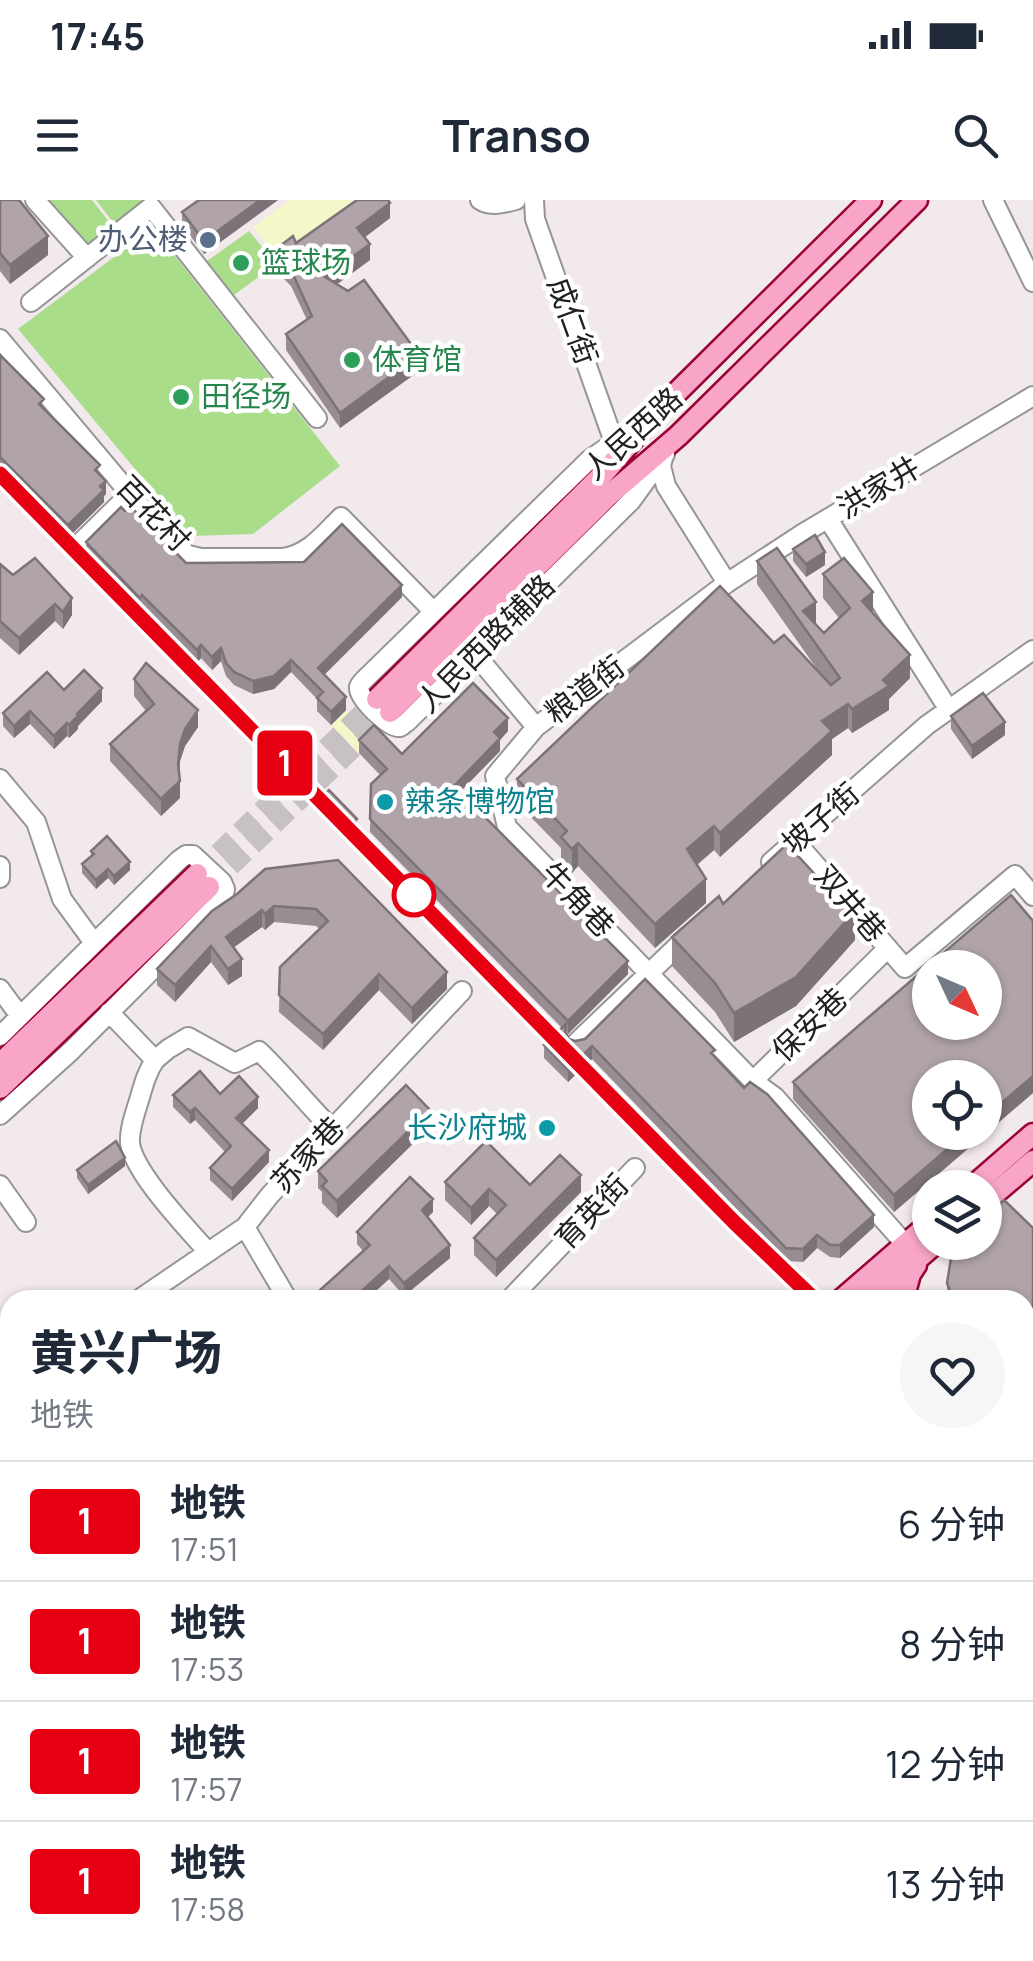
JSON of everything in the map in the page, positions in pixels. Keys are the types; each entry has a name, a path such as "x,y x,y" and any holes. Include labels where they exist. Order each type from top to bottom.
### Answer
{"main road":[{"name":"人民西路","path":"872,200 655,414 604,473 383,705 678,436 916,200"},
{"path":"0,1064 203,880 0,1088"},
{"path":"992,1170 1033,1134"},
{"path":"1002,1193 1033,1162"},
{"path":"865,1290 912,1254"},
{"path":"906,1290 916,1260"}],"street":[{"path":"35,200 85,255"},
{"path":"480,200 516,200"},
{"name":"成仁街","path":"534,200 535,219 614,442"},
{"path":"993,200 1033,282"},
{"path":"30,302 85,255 152,207 317,418"},
{"name":"百花村","path":"0,339 130,494 188,555 295,556 341,517 433,610"},
{"name":"洪家井","path":"728,583 1033,396"},
{"name":"人民西路辅路","path":"655,414 589,460 364,680 359,692 386,722 400,726 475,654 631,501 678,436"},
{"path":"664,456 661,466 666,486 728,583"},
{"path":"77,546 130,494"},
{"path":"828,519 948,710"},
{"name":"粮道街","path":"507,827 495,776 536,728 728,583"},
{"name":"坡子街","path":"754,878 927,725 1033,650"},
{"path":"475,654 536,728"},
{"path":"0,779 36,822 62,899 94,943"},
{"name":"牛角巷","path":"507,827 647,973"},
{"name":"双井巷","path":"796,841 905,968 1015,875 1033,896"},
{"path":"0,1036 186,856 200,860 222,882 225,889 218,904 0,1115"},
{"path":"0,866 0,878"},
{"path":"576,1042 699,926"},
{"name":"保安巷","path":"647,973 753,1080 888,948"},
{"path":"0,989 20,1016"},
{"name":"苏家巷","path":"153,1290 245,1227 462,991"},
{"path":"110,1012 156,1060"},
{"path":"208,1252 166,1204 138,1165 130,1144 148,1070 156,1060 188,1038 234,1063 259,1051 332,1129"},
{"path":"753,1080 775,1097 912,1238"},
{"name":"育英街","path":"518,1290 634,1168"},
{"path":"0,1185 26,1222"},
{"path":"245,1227 282,1290"}],"green space":[{"path":"39,200 92,200 114,228 82,252"},
{"path":"96,200 148,200 116,226"},
{"path":"290,200 361,200 279,260 253,227"},
{"name":"田径场","path":"153,228 340,466 253,534 191,536 18,329"},
{"name":"篮球场","path":"249,231 276,264 234,295 207,261"},
{"path":"346,710 374,738 359,753 331,725"}],"building":[{"path":"0,200 19,200 48,236 10,265 0,253"},
{"path":"199,200 260,200 204,241 182,212"},
{"path":"357,200 390,203 357,228 370,244 325,277 348,291 364,280 419,355 340,413 286,334 312,316 291,270 272,252 293,236 296,243"},
{"path":"0,355 44,399 39,404 100,465 95,470 106,481 100,486 104,490 68,525 0,457"},
{"path":"130,506 186,563 304,562 342,524 402,585 318,668 346,697 331,712 317,698 323,692 291,660 274,676 253,681 234,672 221,648 212,657 201,645 197,650 86,542 121,507 125,511"},
{"path":"815,535 825,552 806,564 793,549"},
{"path":"777,548 816,602 803,611 824,633 850,608 823,574 844,558 873,592 862,601 910,655 883,680 889,686 852,709 848,704 822,721 832,731 720,833 714,826 687,849 706,879 655,924 578,843 572,849 561,837 567,831 517,779 720,586 774,643 784,635 831,685 840,678 757,561"},
{"path":"35,558 72,598 63,612 55,604 19,638 0,621 0,564 13,575"},
{"path":"146,663 198,710 180,744 180,781 161,799 110,744 154,704 134,679"},
{"path":"84,670 102,688 54,736 30,711 14,726 3,713 47,672 64,690"},
{"path":"473,683 508,718 494,732 500,738 454,786 628,961 568,1021 370,819 371,784 387,769 359,740 374,725 402,754"},
{"path":"983,693 1005,722 972,746 951,716"},
{"path":"329,790 357,819 347,828 320,799"},
{"path":"107,836 130,862 114,876 108,869 96,880 82,864"},
{"path":"787,844 855,911 796,977 734,1013 715,983 672,937 719,896 723,904"},
{"path":"338,860 447,972 412,1008 379,974 323,1034 279,995 280,967 328,921 316,909 274,906 265,914 262,910 226,937 242,959 228,969 211,946 175,985 157,969 212,911 265,869"},
{"path":"1011,895 1033,921 1033,1076 1002,1102 1002,1060 912,1060 912,1150 946,1150 923,1170 912,1170 912,1179 894,1195 793,1082 912,980 912,1040 1002,1040 1002,950 947,950"},
{"path":"645,979 715,1050 711,1053 744,1088 750,1082 767,1094 874,1215 840,1245 830,1245 817,1235 803,1249 786,1248 592,1046 568,1070 544,1045 566,1024 569,1039 585,1039"},
{"path":"200,1071 220,1094 239,1076 258,1097 236,1118 269,1150 232,1189 210,1168 231,1146 195,1108 190,1112 173,1095"},
{"path":"406,1085 430,1110 337,1201 322,1186 327,1181 318,1171"},
{"path":"116,1141 125,1158 88,1185 77,1170"},
{"path":"486,1141 530,1185 560,1155 581,1175 496,1260 474,1238 506,1205 489,1189 471,1208 445,1182"},
{"path":"410,1177 433,1199 422,1210 450,1245 404,1283 389,1266 363,1290 320,1290 370,1245 357,1232"},
{"path":"1004,1200 1033,1228 1033,1290 950,1290 947,1283 951,1260 1002,1260"}],"tunnel":[{"path":"197,874 377,699"},
{"path":"209,887 377,725"}],"metro line":[{"name":"1","path":"0,474 805,1290"}],"place":[{"name":"办公楼","path":"208,240"},
{"name":"篮球场","path":"241,263"},
{"name":"体育馆","path":"352,360"},
{"name":"田径场","path":"181,397"},
{"name":"辣条博物馆","path":"385,802"},
{"name":"长沙府城","path":"547,1128"}]}
